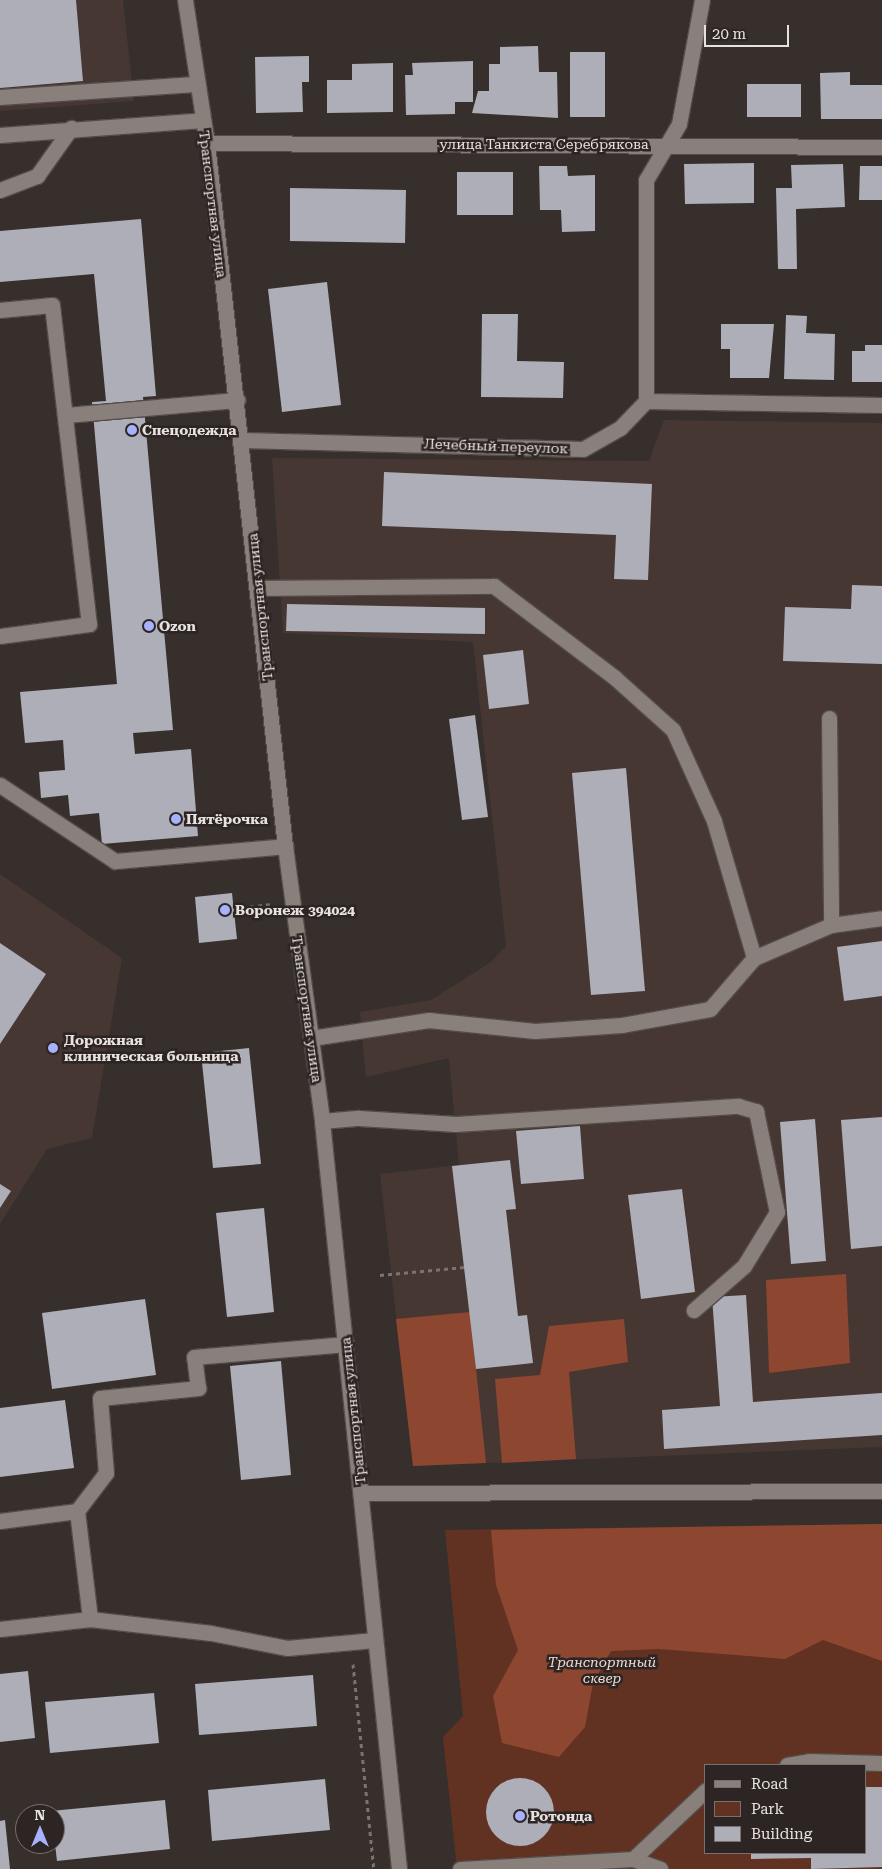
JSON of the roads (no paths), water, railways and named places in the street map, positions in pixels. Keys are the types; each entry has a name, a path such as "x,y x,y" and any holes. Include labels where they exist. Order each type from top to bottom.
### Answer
{"street":[{"name":"Транспортная улица","path":"185,0 195,84 207,143 242,440 285,846 322,1121 362,1493 399,1869"},
{"path":"702,0 679,124 664,144 646,180 646,401 882,405"},
{"path":"0,97 195,84"},
{"path":"0,135 71,128 202,120"},
{"path":"0,190 37,176 71,128"},
{"name":"улица Танкиста Серебрякова","path":"207,143 664,144 882,147"},
{"path":"0,310 52,306 88,624 0,636"},
{"path":"65,415 237,400"},
{"name":"Лечебный переулок","path":"242,440 583,449 620,428 646,401"},
{"path":"258,588 494,586 614,677 674,730 714,821 754,958"},
{"path":"829,718 831,925"},
{"path":"0,785 115,861 285,846"},
{"path":"311,1038 429,1020 535,1031 641,1021 710,1009 754,958 831,925 882,918"},
{"path":"322,1121 359,1118 456,1124 738,1106 756,1111 777,1212 744,1266 694,1310"},
{"path":"90,1619 77,1511 106,1473 100,1398 198,1388 194,1357 346,1344"},
{"path":"362,1493 882,1491"},
{"path":"0,1521 77,1511"},
{"path":"0,1629 90,1619 211,1633 287,1648 375,1640"},
{"path":"792,1764 809,1761 882,1763"},
{"path":"633,1859 704,1792"},
{"path":"460,1869 633,1859 660,1869"}],"place":[{"name":"Спецодежда","path":"132,430"},
{"name":"Ozon","path":"149,626"},
{"name":"Пятёрочка","path":"176,819"},
{"name":"Воронеж 394024","path":"225,910"},
{"name":"Дорожная клиническая больница","path":"53,1048"},
{"name":"Ротонда","path":"520,1816"}],"park label":[{"name":"Транспортный сквер","path":"602,1670"}]}
